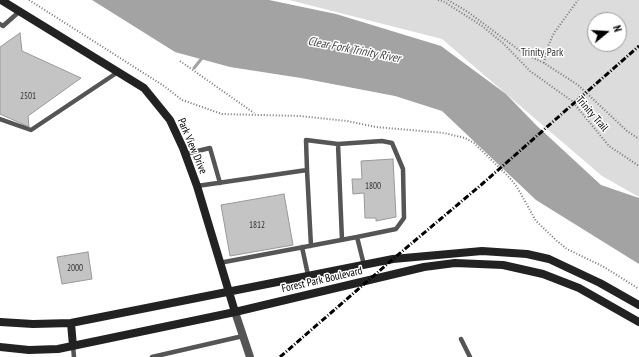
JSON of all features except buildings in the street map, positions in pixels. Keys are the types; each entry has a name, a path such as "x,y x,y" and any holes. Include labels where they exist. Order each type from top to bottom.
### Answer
{"main road":[{"name":"Park View Drive","path":"1,0 119,71 144,88 170,120 197,186 235,312"},
{"name":"Forest Park Boulevard","path":"0,322 33,324 71,323 229,290 393,259 449,252 498,251 527,254 549,259 570,268 639,305"},
{"name":"Forest Park Boulevard","path":"0,347 42,349 73,346 235,312 424,267 472,263 515,267 555,278 579,288 639,322"},
{"path":"71,323 73,346"}],"street":[{"path":"235,312 250,357"}],"lane":[{"path":"0,24 4,26 20,11"},
{"path":"0,119 31,130 119,71"},
{"path":"220,263 311,246 396,229 404,218 403,169 392,143 382,141 338,144 306,140 311,246"},
{"path":"338,144 342,240"},
{"path":"185,154 210,148 220,183"},
{"path":"197,186 307,170"},
{"path":"357,237 364,265"},
{"path":"302,247 308,276"},
{"path":"152,357 243,336"},
{"path":"461,338 470,357"},
{"path":"73,346 74,357"}],"path":[{"path":"29,0 164,86 182,100 222,114 255,114 347,121 376,127 444,133 466,138 474,143 510,177 536,221 557,241 567,249 604,267 639,289"},
{"name":"Trinity Trail","path":"438,0 444,1 482,26 504,44 530,71 572,101 609,146 639,166"},
{"path":"448,0 468,12 523,53 544,63 578,85 627,131 639,139"},
{"path":"544,63 548,46 554,33 578,0"},
{"path":"180,61 255,114"}],"green space":[{"name":"Trinity Park","path":"289,0 639,0 639,197 602,176 442,39"}],"water":[{"name":"Clear Fork Trinity River","path":"92,0 269,0 336,14 441,46 506,94 536,125 601,185 639,198 639,264 536,200 442,111 395,96 301,78 230,67 175,52"}],"waterway":[{"path":"194,68 203,57"}],"railway":[{"path":"280,357 481,185 639,46"}]}
